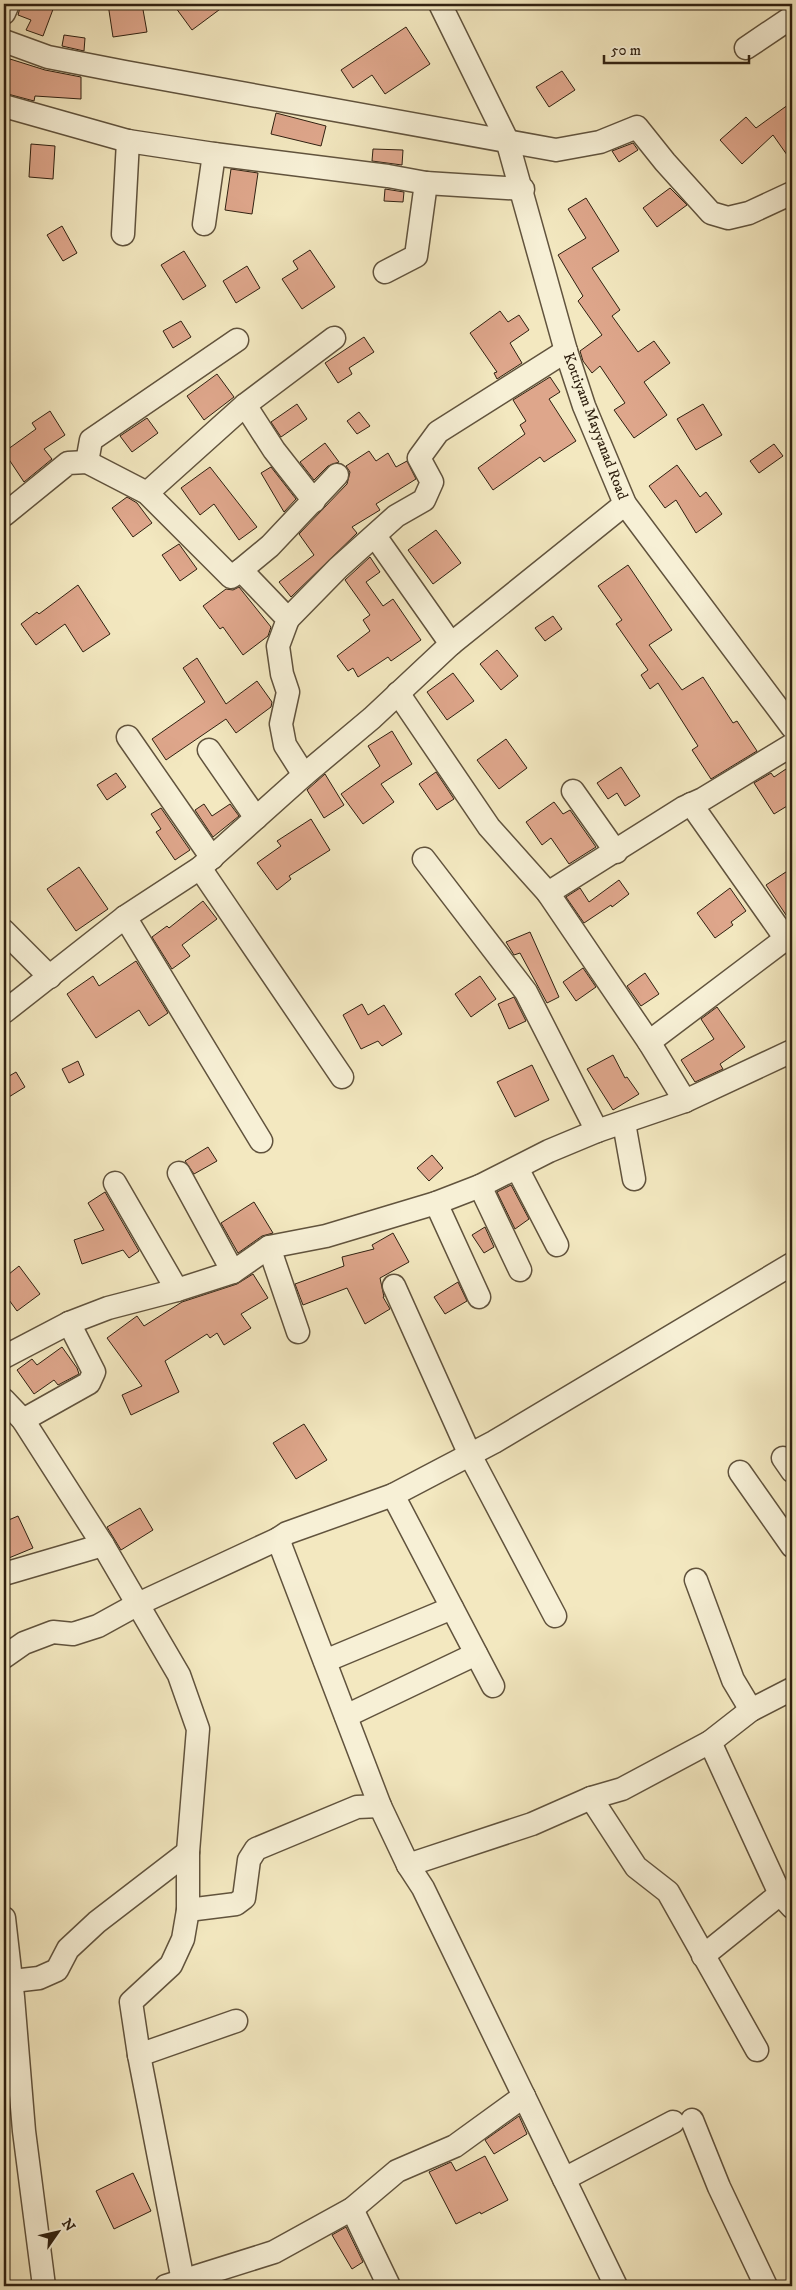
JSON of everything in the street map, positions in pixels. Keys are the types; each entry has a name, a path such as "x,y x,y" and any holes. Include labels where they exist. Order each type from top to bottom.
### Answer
{"street":[{"path":"4,13 8,4"},
{"name":"Kottiyam Mayyanad Road","path":"440,4 508,140 566,351 584,406 625,504 792,727"},
{"path":"746,48 792,17"},
{"path":"4,41 48,57 556,150 600,142 637,127 665,162 712,213 728,218 750,213 792,194"},
{"path":"4,106 128,140 214,154 388,176 426,183 522,189"},
{"path":"123,234 128,140"},
{"path":"204,224 214,154"},
{"path":"385,272 416,256 426,183"},
{"path":"147,493 245,405 334,338"},
{"path":"87,462 91,440 238,340"},
{"path":"304,775 285,745 281,724 288,692 282,674 278,646 288,618 338,568 396,516 424,500 432,482 419,458 438,432 566,351"},
{"path":"245,405 274,450 314,501"},
{"path":"4,515 68,463 87,462 147,493 231,577 270,546 337,475"},
{"path":"4,1012 124,916 206,863 304,775 372,718 451,644 625,504"},
{"path":"375,536 451,644"},
{"path":"241,570 288,618"},
{"path":"398,693 489,827 548,894 649,1042 685,1102"},
{"path":"128,737 342,1077"},
{"path":"548,894 691,804 792,745"},
{"path":"209,750 256,818"},
{"path":"573,791 616,852"},
{"path":"649,1042 789,936 691,804"},
{"path":"424,859 526,992 597,1131"},
{"path":"124,916 262,1141"},
{"path":"4,931 50,977"},
{"path":"4,1357 70,1323 108,1308 177,1290 233,1272 269,1247 326,1236 436,1203 480,1186 549,1151 597,1131 624,1124 685,1102 792,1051"},
{"path":"624,1124 634,1179"},
{"path":"517,1168 557,1245"},
{"path":"179,1173 233,1272"},
{"path":"114,1183 177,1290"},
{"path":"480,1186 520,1270"},
{"path":"436,1203 479,1297"},
{"path":"269,1247 298,1332"},
{"path":"4,1657 24,1643 53,1632 73,1634 98,1626 138,1604 278,1539 287,1533 393,1496 470,1455 792,1264"},
{"path":"394,1286 470,1455 555,1616"},
{"path":"23,1420 89,1382 94,1372 70,1323"},
{"path":"4,1400 23,1420 103,1545 138,1604 179,1675 198,1730 188,1852 188,1910 183,1939 171,1965 131,2002 178,2285 274,2252 352,2208 397,2170 455,2146 524,2096"},
{"path":"740,1472 792,1546"},
{"path":"393,1496 492,1686"},
{"path":"278,1539 380,1806 408,1865 424,1888 616,2286"},
{"path":"4,1574 103,1545"},
{"path":"696,1580 733,1680 751,1710"},
{"path":"325,1661 452,1608"},
{"path":"346,1716 476,1654"},
{"path":"408,1865 532,1824 591,1798 622,1789 710,1742 751,1710 792,1689"},
{"path":"703,1956 786,1901 710,1742"},
{"path":"591,1798 636,1867 668,1892 757,2050"},
{"path":"188,1910 236,1904 244,1898 249,1860 256,1849 357,1806 380,1806"},
{"path":"8,1981 39,1978 57,1970 68,1949 97,1922 188,1852"},
{"path":"4,1918 8,1981 24,2131 44,2286"},
{"path":"139,2055 236,2021"},
{"path":"564,2179 683,2121 719,2187 766,2286"},
{"path":"352,2208 389,2286"}],"building":[{"path":"21,4 55,4 43,36 26,30 31,20 18,15"},
{"path":"108,4 142,4 147,32 113,37"},
{"path":"173,4 227,4 192,30"},
{"path":"406,27 430,64 385,94 372,75 353,88 341,70"},
{"path":"64,35 85,38 84,51 62,46"},
{"path":"10,59 45,70 81,77 81,99 35,96 34,101 4,93 4,83"},
{"path":"562,71 575,90 549,107 536,87"},
{"path":"792,102 792,162 773,135 742,164 720,140 746,117 756,128"},
{"path":"276,113 326,126 321,146 271,134"},
{"path":"633,143 638,150 619,162 612,151"},
{"path":"31,144 55,146 53,179 29,177"},
{"path":"373,149 403,150 402,165 372,161"},
{"path":"231,169 258,173 252,214 225,210"},
{"path":"670,188 687,205 657,227 643,208"},
{"path":"385,189 404,192 403,202 384,201"},
{"path":"586,198 619,251 592,268 620,310 612,316 638,352 654,341 670,363 644,382 667,415 634,438 614,410 625,403 600,366 592,373 583,361 580,351 602,335 578,301 583,296 558,255 586,238 568,209"},
{"path":"62,226 77,253 63,261 47,235"},
{"path":"310,250 335,287 302,309 282,279 298,269 293,261"},
{"path":"184,251 206,286 183,300 161,265"},
{"path":"247,266 260,288 236,303 223,281"},
{"path":"500,311 508,322 519,315 529,330 510,343 522,363 497,379 494,373 497,372 470,333"},
{"path":"181,321 191,337 173,348 163,331"},
{"path":"364,337 374,352 349,368 352,374 338,383 325,363"},
{"path":"217,374 234,397 204,420 187,396"},
{"path":"550,377 560,392 549,399 576,441 544,462 540,457 493,490 478,468 525,434 520,425 526,421 513,400"},
{"path":"297,404 307,419 281,437 271,422"},
{"path":"703,404 722,435 696,450 677,419"},
{"path":"50,411 65,435 44,449 52,459 24,482 4,452 36,429 32,423"},
{"path":"359,412 370,426 357,434 347,421"},
{"path":"147,418 158,433 132,452 120,436"},
{"path":"325,443 339,462 328,466 314,480 300,462"},
{"path":"774,444 783,456 759,473 750,461"},
{"path":"369,451 376,461 388,453 396,467 407,461 416,479 376,504 380,510 352,527 357,533 291,597 279,582 314,555 299,534 347,484 350,472 346,466"},
{"path":"677,465 700,497 706,492 722,514 696,533 676,500 665,508 649,486"},
{"path":"210,467 257,527 239,540 214,504 200,515 181,488"},
{"path":"271,467 296,499 284,512 261,473"},
{"path":"127,497 137,503 152,523 133,537 112,508"},
{"path":"436,530 461,563 433,584 408,550"},
{"path":"179,544 197,569 180,581 162,555"},
{"path":"370,557 380,572 366,582 383,606 393,599 421,640 391,661 388,657 358,677 353,668 348,671 337,656 370,631 363,620 370,615 345,580"},
{"path":"628,565 672,630 649,645 682,690 703,677 733,723 737,721 757,751 711,779 692,750 698,746 658,683 650,689 641,675 648,670 616,624 622,620 598,586"},
{"path":"78,585 110,634 83,652 65,624 36,645 21,624 37,612 39,614"},
{"path":"239,587 271,627 268,636 243,655 223,627 220,629 203,606 226,589 233,590"},
{"path":"553,616 562,629 545,641 535,628"},
{"path":"497,650 518,676 501,690 480,664"},
{"path":"197,658 226,704 257,681 272,702 271,707 236,733 226,719 166,760 152,739 205,702 183,668"},
{"path":"453,673 474,701 447,720 427,692"},
{"path":"392,731 412,764 381,784 394,802 363,824 341,794 380,766 368,746"},
{"path":"506,739 527,768 499,789 477,760"},
{"path":"792,765 792,803 774,814 754,783 771,773 774,777"},
{"path":"621,767 640,796 625,806 617,793 608,799 597,783"},
{"path":"436,772 454,799 437,810 419,784"},
{"path":"116,773 126,787 107,800 97,785"},
{"path":"325,774 344,805 324,818 307,790"},
{"path":"554,802 563,814 570,810 596,847 569,864 551,838 542,845 526,822"},
{"path":"204,804 212,816 230,804 239,816 213,837 195,810"},
{"path":"161,808 190,850 175,860 156,832 161,829 151,814"},
{"path":"311,819 330,850 289,876 291,879 277,890 257,863 281,846 277,841"},
{"path":"79,867 108,909 76,931 47,889"},
{"path":"792,868 792,921 790,921 766,885"},
{"path":"619,880 629,894 612,907 611,905 584,923 566,897 580,888 589,902"},
{"path":"730,888 746,911 731,922 733,925 715,938 697,913"},
{"path":"203,901 217,919 182,945 190,956 172,969 152,937 167,926 169,928"},
{"path":"530,932 559,997 547,1003 520,953 514,955 506,942"},
{"path":"136,961 168,1013 149,1026 139,1010 96,1038 67,994 93,976 99,986"},
{"path":"583,968 596,987 576,1001 563,982"},
{"path":"645,973 659,994 641,1006 627,986"},
{"path":"480,976 496,999 471,1017 455,994"},
{"path":"514,997 526,1021 509,1029 498,1004"},
{"path":"362,1004 368,1015 384,1005 402,1034 382,1046 378,1041 361,1049 343,1015"},
{"path":"717,1007 745,1047 720,1064 723,1069 695,1082 681,1060 714,1039 701,1019"},
{"path":"613,1055 625,1078 627,1077 639,1094 613,1110 587,1069"},
{"path":"78,1061 84,1075 69,1083 62,1069"},
{"path":"532,1065 549,1100 515,1117 497,1082"},
{"path":"16,1072 25,1087 4,1100 4,1079"},
{"path":"208,1147 217,1161 194,1174 185,1161"},
{"path":"432,1155 443,1168 429,1181 417,1168"},
{"path":"511,1185 529,1219 515,1229 497,1192"},
{"path":"105,1192 139,1251 129,1258 123,1250 82,1264 74,1240 104,1230 88,1203"},
{"path":"254,1202 273,1233 262,1236 238,1253 221,1223"},
{"path":"485,1227 494,1247 484,1253 472,1235"},
{"path":"393,1233 409,1262 380,1278 383,1297 390,1309 365,1324 347,1288 303,1305 295,1284 344,1266 342,1257 374,1249 372,1245"},
{"path":"19,1266 40,1294 17,1311 4,1293 4,1278"},
{"path":"253,1274 268,1298 241,1314 251,1328 224,1345 217,1333 210,1338 207,1334 165,1361 179,1392 131,1415 122,1395 142,1386 107,1338 137,1316 144,1326 182,1302 237,1284"},
{"path":"458,1282 467,1301 445,1314 434,1297"},
{"path":"62,1347 77,1368 79,1374 58,1385 54,1380 34,1394 17,1370 32,1359 37,1365"},
{"path":"304,1424 327,1460 296,1479 273,1443"},
{"path":"140,1508 153,1530 121,1550 107,1527"},
{"path":"18,1516 33,1548 4,1560 4,1522"},
{"path":"519,2116 527,2134 494,2154 485,2140"},
{"path":"485,2156 508,2200 456,2224 429,2172 451,2162 456,2171"},
{"path":"133,2173 151,2211 114,2229 96,2191"},
{"path":"346,2227 363,2262 352,2269 332,2235"}]}
